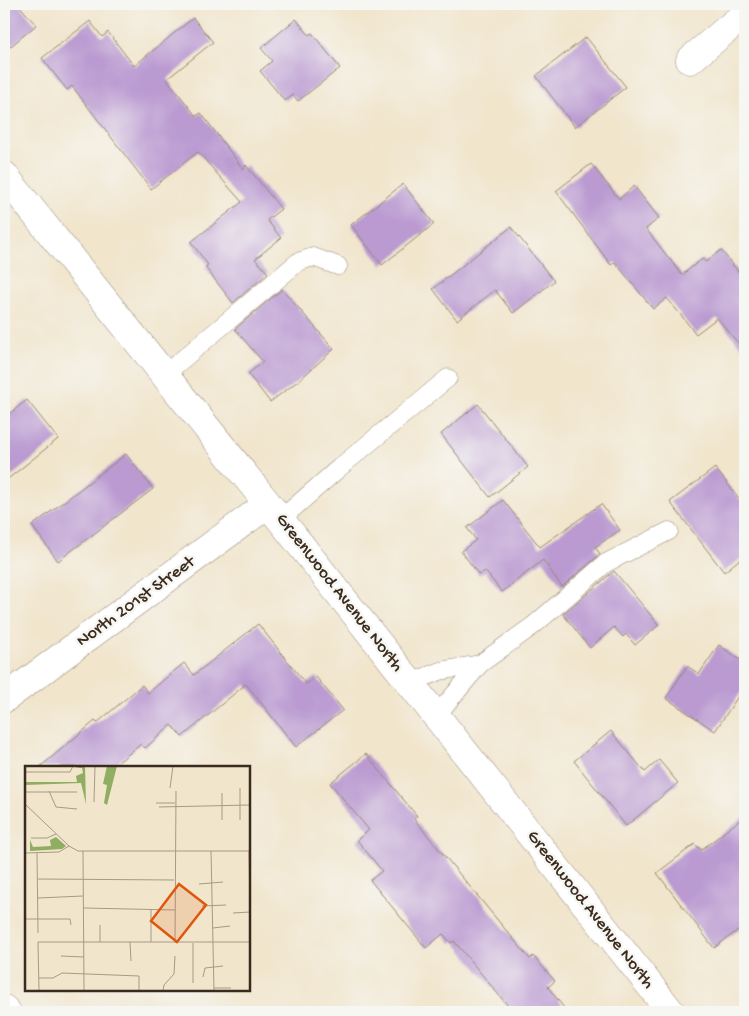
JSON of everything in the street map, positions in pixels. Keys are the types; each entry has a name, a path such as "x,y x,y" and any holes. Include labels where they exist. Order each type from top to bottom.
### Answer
{"street":[{"path":"690,60 745,14"},
{"name":"Greenwood Avenue North","path":"4,175 410,682 671,1012"},
{"name":"North 201st Street","path":"4,699 274,512"},
{"path":"4,1009 7,1012"}],"lane":[{"path":"164,375 298,262 313,258 338,266"},
{"path":"274,512 339,468 448,378"},
{"path":"436,716 480,664 534,625 606,563 669,532"},
{"path":"410,682 440,671 480,664"}],"building":[{"path":"4,4 18,4 36,25 4,52"},
{"path":"193,18 213,42 167,79 196,116 201,113 243,169 246,165 281,209 267,220 281,238 255,259 268,273 233,303 205,267 208,265 191,242 242,202 198,152 151,189 72,86 67,90 42,58 90,21 102,37 108,32 134,66"},
{"path":"296,19 309,35 312,33 340,68 298,101 293,95 285,101 260,71 272,61 261,48"},
{"path":"586,37 626,87 575,127 536,76"},
{"path":"591,164 619,199 634,186 659,218 646,229 682,275 702,259 706,262 721,250 745,280 745,351 717,318 696,334 667,298 653,309 615,262 611,265 556,191"},
{"path":"403,184 434,224 382,265 351,225"},
{"path":"511,227 554,281 513,313 495,290 457,320 433,289"},
{"path":"282,289 334,349 298,381 270,402 248,374 263,362 235,329"},
{"path":"27,400 58,439 4,482 4,418"},
{"path":"478,404 528,467 490,497 441,434"},
{"path":"126,454 153,489 58,561 32,526"},
{"path":"715,468 745,506 745,555 724,572 670,502"},
{"path":"503,500 540,547 601,504 620,530 595,547 600,554 562,587 543,560 502,592 485,571 479,575 461,551 476,540 467,528"},
{"path":"614,571 659,625 635,645 626,634 623,637 614,627 590,648 563,614"},
{"path":"258,624 306,684 316,677 343,710 296,747 246,684 182,737 172,725 145,748 141,744 113,766 41,766 142,685 148,693 184,663 194,675"},
{"path":"719,645 745,663 745,686 715,731 666,698 687,666 699,674"},
{"path":"611,731 645,772 659,760 678,783 626,826 574,761"},
{"path":"366,754 417,816 414,819 490,911 530,959 533,956 555,981 548,987 567,1012 513,1012 454,941 451,943 443,934 426,948 370,880 382,871 357,840 369,830 330,783"},
{"path":"745,816 745,925 714,948 657,873 695,844 701,850"}]}
